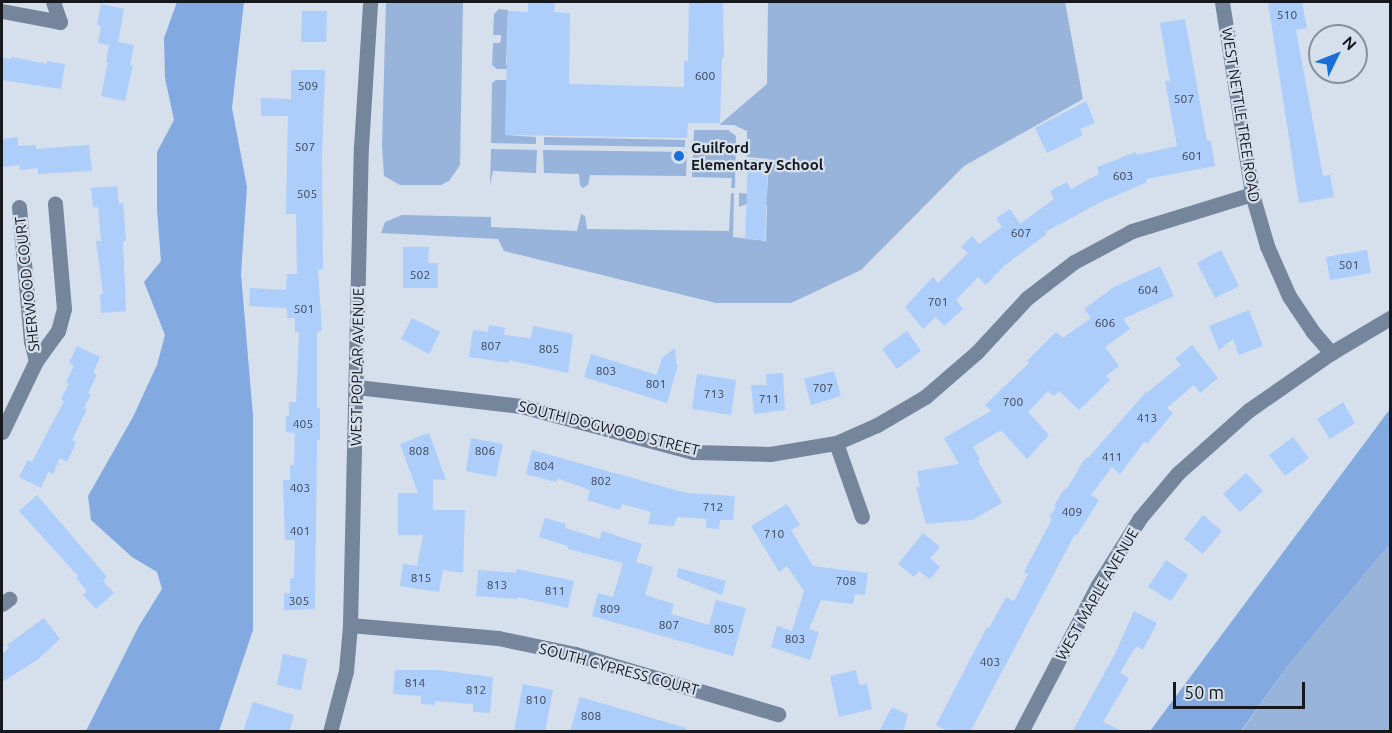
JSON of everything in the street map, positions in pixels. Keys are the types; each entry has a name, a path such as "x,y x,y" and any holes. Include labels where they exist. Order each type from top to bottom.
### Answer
{"street":[{"path":"4,8 60,22 52,2"},
{"name":"WEST POPLAR AVENUE","path":"330,732 346,671 350,624 361,147 370,2"},
{"name":"WEST NETTLE TREE ROAD","path":"1222,2 1252,194 1267,246 1288,296 1331,353"},
{"name":"SOUTH DOGWOOD STREET","path":"357,387 521,405 693,452 770,454 836,443 877,425 925,397 977,352 1027,298 1074,262 1132,231 1252,194"},
{"name":"SHERWOOD COURT","path":"2,432 36,361 58,331 64,309 55,203"},
{"name":"SHERWOOD COURT","path":"19,207 31,341 36,361"},
{"name":"WEST MAPLE AVENUE","path":"1021,732 1098,585 1140,518 1178,473 1249,410 1331,353 1390,318"},
{"path":"836,443 862,517"},
{"name":"SOUTH CYPRESS COURT","path":"350,624 498,638 575,654 778,714"}],"shaded area":[{"path":"177,2 244,2 232,108 247,187 241,274 253,416 253,630 219,731 86,731 139,626 162,589 157,572 132,557 91,520 88,496 133,417 157,365 165,335 144,282 161,261 157,209 157,152 174,120 165,78 164,38"},
{"path":"386,2 463,2 460,165 449,181 441,185 400,185 384,176 382,145"},
{"path":"768,2 1065,2 1083,99 964,166 861,270 791,303 716,303 504,251 498,239 381,233 385,222 402,215 491,217 491,227 577,231 581,214 585,216 587,229 729,231 731,193 734,193 733,237 766,241 767,205 746,204 739,207 739,193 767,195 769,159 747,157 747,131 734,125 719,125 767,84"},
{"path":"499,9 508,10 506,65 525,66 525,69 497,69 492,65 493,43 500,43 501,40 501,35 493,35 494,14"},
{"path":"496,80 510,80 505,135 536,137 536,144 491,143 492,83"},
{"path":"694,130 728,130 736,136 735,188 731,188 732,178 692,177"},
{"path":"544,137 685,140 685,147 544,145"},
{"path":"491,149 537,150 536,173 493,171 490,186"},
{"path":"543,150 687,152 686,176 590,175 588,185 583,188 580,185 579,174 544,173"},
{"path":"1390,409 1390,544 1289,664 1241,731 1150,731"},
{"path":"1390,544 1390,731 1241,732 1289,664"}],"building":[{"path":"528,2 555,2 554,12 570,13 569,84 684,87 684,61 688,61 689,2 723,2 724,58 722,58 720,123 688,123 687,138 505,135 508,11 528,12"},
{"path":"1268,2 1302,2 1307,28 1296,30 1323,176 1330,175 1334,197 1299,203"},
{"path":"101,4 124,9 118,42 134,45 130,65 133,66 125,101 101,96 109,45 98,43 101,26 97,25"},
{"path":"302,11 327,11 326,42 301,42"},
{"path":"1185,19 1207,141 1211,141 1215,166 1146,179 1147,182 1101,202 1045,232 1047,234 1005,265 986,285 978,277 956,300 963,309 944,326 936,317 923,329 905,307 933,277 938,283 968,253 961,247 972,236 979,244 1002,227 996,218 1010,209 1020,224 1054,199 1050,191 1067,182 1071,189 1099,174 1097,167 1136,152 1137,155 1177,146 1165,81 1170,81 1160,23"},
{"path":"12,57 47,64 47,61 65,64 61,89 2,80 2,58 11,59"},
{"path":"291,70 325,70 322,158 323,269 318,270 322,331 317,332 317,408 320,408 320,440 317,440 315,609 284,610 284,593 290,593 290,578 294,578 295,540 285,540 283,480 290,480 290,465 294,465 295,433 286,432 286,416 289,416 289,402 296,402 299,332 295,332 295,318 287,318 287,308 249,306 250,288 286,290 287,274 297,274 296,214 286,214 288,116 261,116 261,98 291,99"},
{"path":"1086,101 1095,123 1080,129 1083,135 1047,153 1035,128"},
{"path":"18,137 18,146 36,145 36,149 89,145 92,171 38,174 38,168 20,170 19,165 2,167 2,139"},
{"path":"748,159 768,161 765,240 745,239"},
{"path":"117,186 119,204 123,203 126,241 123,241 126,311 101,313 100,294 103,294 96,241 101,241 98,207 93,207 91,188"},
{"path":"403,247 429,247 428,263 438,263 438,288 403,288"},
{"path":"1221,250 1239,286 1215,298 1197,263"},
{"path":"1367,250 1371,273 1330,280 1326,257"},
{"path":"1160,266 1174,296 1123,319 1130,329 1105,347 1119,366 1106,376 1110,380 1079,410 1059,391 1054,396 1048,391 1028,412 1049,435 1027,459 1001,430 973,447 980,459 978,461 1002,503 972,520 926,524 916,487 920,487 917,471 959,464 944,438 991,411 985,405 1029,363 1027,361 1056,332 1063,338 1091,318 1084,309 1114,287"},
{"path":"1249,310 1263,346 1239,355 1233,339 1219,350 1209,326"},
{"path":"412,318 440,332 429,354 401,339"},
{"path":"489,325 505,328 504,335 531,338 533,326 573,334 568,373 509,360 509,363 469,357 473,330 488,332"},
{"path":"907,331 921,351 897,369 882,349"},
{"path":"1192,345 1218,378 1200,393 1194,385 1167,408 1173,413 1147,444 1144,442 1120,474 1112,467 1091,495 1099,500 1077,535 1075,534 970,732 949,732 936,725 987,627 989,628 1006,597 1014,601 1028,574 1024,572 1052,519 1049,517 1064,489 1066,490 1086,457 1088,458 1147,391 1181,365 1175,359"},
{"path":"77,346 100,357 93,373 97,374 88,393 91,394 84,408 87,409 72,440 76,443 67,462 60,458 53,474 48,472 41,488 19,477 28,460 32,462 64,401 61,399 69,384 66,382 74,366 69,363"},
{"path":"675,348 678,365 667,403 584,377 591,354 657,375 662,358"},
{"path":"834,371 841,396 811,405 804,379"},
{"path":"783,373 785,410 754,414 751,385 767,385 766,374"},
{"path":"697,374 736,380 731,415 692,409"},
{"path":"1343,402 1355,423 1330,439 1317,419"},
{"path":"429,433 446,480 433,479 433,510 465,510 463,573 443,570 439,592 400,586 403,564 417,566 423,535 398,535 398,493 418,493 400,444"},
{"path":"1293,437 1309,458 1285,476 1269,455"},
{"path":"471,438 503,444 496,477 466,471"},
{"path":"532,450 686,493 735,496 733,520 720,520 719,529 706,528 706,519 677,517 674,526 648,524 651,512 622,504 620,510 587,500 590,490 557,478 556,482 526,474"},
{"path":"1246,473 1263,491 1240,512 1223,494"},
{"path":"37,495 107,577 103,581 114,593 96,609 83,595 87,591 76,578 78,576 19,511"},
{"path":"787,504 800,525 791,530 813,566 868,573 865,595 855,594 853,604 821,600 809,629 819,632 810,660 771,647 777,626 792,631 804,591 787,566 779,572 751,526"},
{"path":"1203,515 1222,531 1203,554 1184,539"},
{"path":"545,518 566,524 565,528 600,539 602,531 642,544 636,562 653,567 645,595 674,604 671,614 709,625 716,600 746,608 733,656 592,616 598,593 613,597 623,563 568,549 568,546 539,537"},
{"path":"923,533 940,547 930,558 940,567 930,579 919,571 914,577 898,564"},
{"path":"1166,560 1188,575 1171,601 1148,587"},
{"path":"679,568 726,581 722,595 676,577"},
{"path":"517,569 574,581 568,608 517,597 517,599 476,596 478,570 516,573"},
{"path":"1134,611 1157,623 1143,650 1136,646 1120,673 1129,678 1103,722 1124,732 1072,732 1116,652"},
{"path":"44,618 60,639 37,660 2,682 2,654 9,648 7,645"},
{"path":"283,654 307,659 301,690 277,685"},
{"path":"395,670 437,670 493,677 490,713 473,712 473,704 435,701 435,705 421,704 421,696 393,694"},
{"path":"856,670 859,685 867,684 872,709 839,717 830,676"},
{"path":"523,684 553,690 545,732 514,732"},
{"path":"580,697 686,728 686,732 570,732"},
{"path":"253,702 294,715 289,732 243,732"},
{"path":"892,707 908,715 903,732 879,732"}],"place":[{"name":"Guilford Elementary School","path":"679,156"}]}
